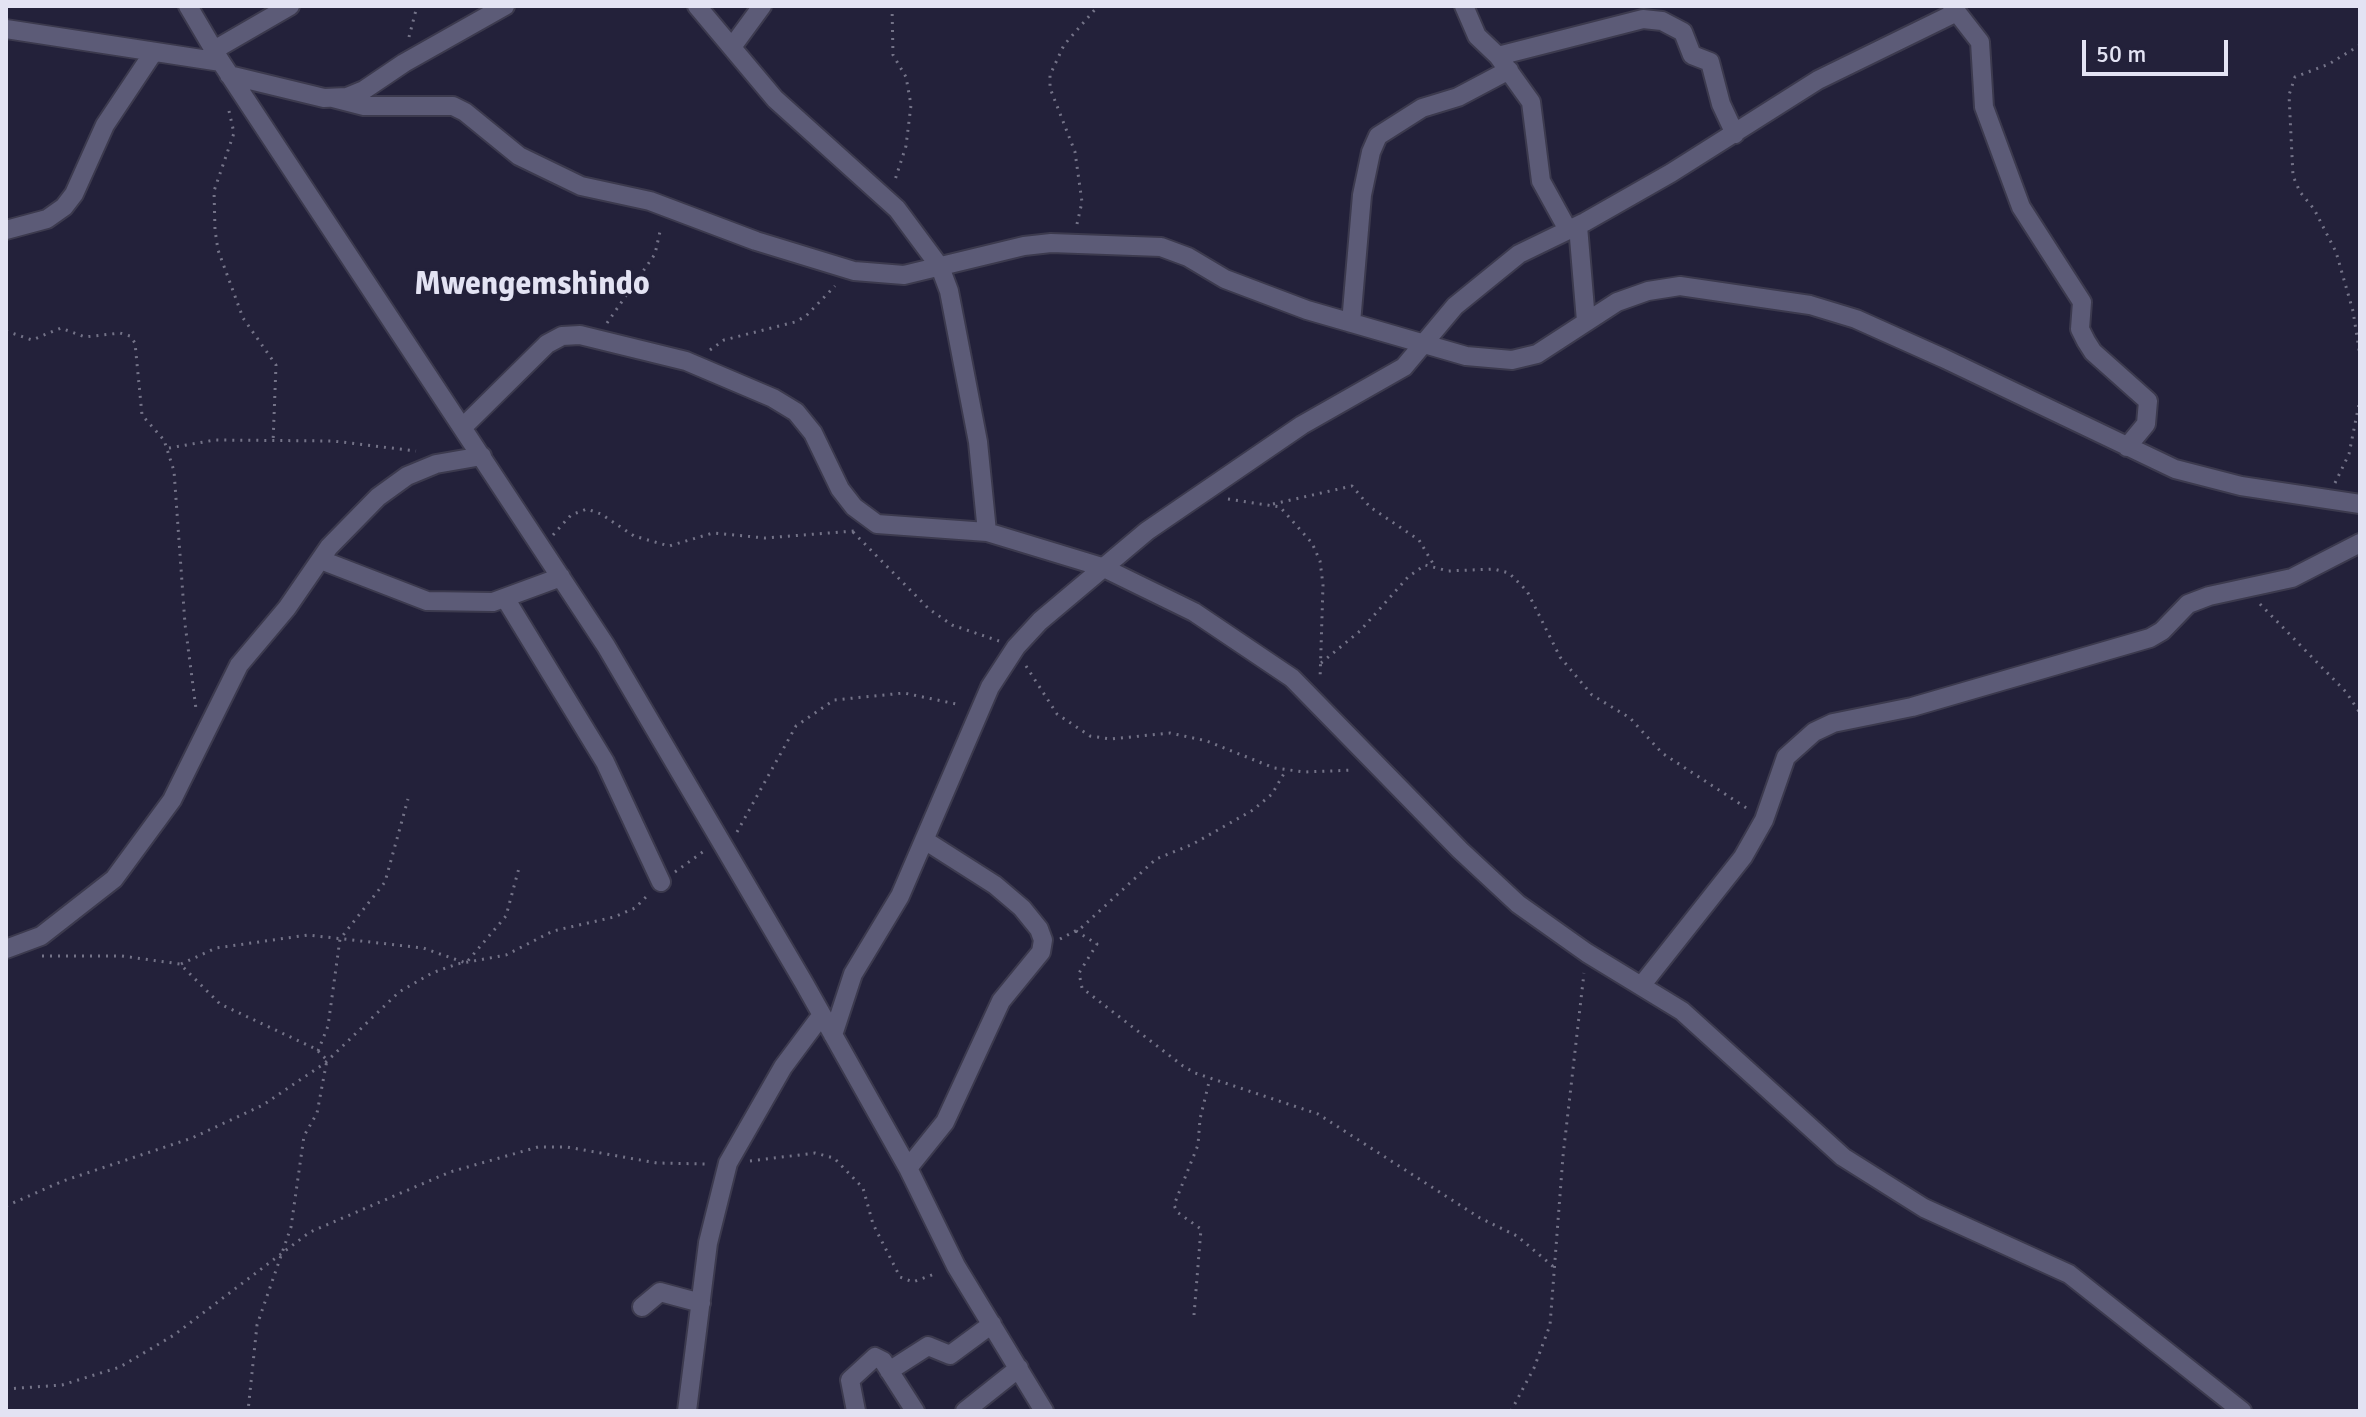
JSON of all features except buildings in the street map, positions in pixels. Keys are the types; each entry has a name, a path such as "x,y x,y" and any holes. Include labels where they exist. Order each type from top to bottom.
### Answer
{"street":[{"path":"188,6 221,62 606,646 833,1035 908,1168 956,1266 1044,1411"},
{"path":"221,62 290,6"},
{"path":"333,98 364,90 404,63 505,6"},
{"path":"697,6 775,99 887,199 927,244 940,267 949,291 978,442 987,532"},
{"path":"732,47 762,6"},
{"path":"1464,6 1477,36 1504,63 1535,112 1541,181 1573,228 1586,321"},
{"path":"833,1035 853,974 900,896 981,708 1016,647 1102,567 1147,531 1264,449 1404,367 1455,306 1494,272 1539,242 1573,228 1735,134 1818,80 1955,9 1980,42 1984,71 1981,95 2021,207 2082,302 2080,329 2093,352 2148,401 2146,424 2127,447"},
{"path":"1351,323 1362,195 1371,152 1378,136 1422,108 1458,97 1533,44 1574,39 1643,19 1662,21 1683,32 1692,55 1710,62 1721,104 1735,134"},
{"path":"6,29 221,62 364,106 453,106 465,112 519,156 559,177 599,191 650,201 845,269 904,275 1024,246 1069,243 1161,247 1251,289 1351,323 1466,356 1512,360 1537,354 1617,302 1648,291 1680,286 1810,305 1856,319 1943,358 2175,469 2241,486 2360,504"},
{"path":"6,230 47,219 64,207 74,194 105,125 153,53"},
{"path":"463,427 547,344 562,336 596,339 700,367 773,398 796,412 813,433 840,489 854,507 877,524 987,532 1102,567 1194,612 1292,678 1495,884 1587,953 1665,998 1702,1027 1843,1157 1938,1215 2069,1274 2242,1411"},
{"path":"6,949 41,936 114,879 172,800 239,665 287,608 329,547 378,497 407,476 451,460 482,456"},
{"path":"1641,986 1731,874 1764,820 1786,757 1814,732 1833,723 1912,707 2150,638 2162,631 2188,604 2292,578 2360,543"},
{"path":"321,560 427,601 464,603 505,598 561,577"},
{"path":"505,598 605,762 661,882"},
{"path":"908,1168 956,1103 1001,1001 1041,952 1039,929 1022,908 965,863 926,841"},
{"path":"687,1411 708,1243 728,1163 783,1067 821,1016"},
{"path":"642,1307 660,1292 701,1303"},
{"path":"889,1371 928,1346 950,1355 992,1324"},
{"path":"856,1411 850,1384 852,1376 875,1357 889,1371 915,1411"},
{"path":"965,1411 1019,1368"}],"path":[{"path":"404,63 417,6"},
{"path":"887,199 906,146 911,105 906,77 893,55 892,6"},
{"path":"1069,243 1079,221 1080,182 1075,152 1050,88 1050,75 1064,45 1098,6"},
{"path":"2360,45 2329,64 2295,77 2289,95 2293,176 2336,252 2353,311 2360,356"},
{"path":"225,105 235,126 214,191 215,230 218,250 243,318 276,365 273,443"},
{"path":"596,339 655,254 661,221 650,201"},
{"path":"700,367 710,350 724,340 780,327 806,316 828,295 845,269"},
{"path":"6,331 32,340 61,328 85,337 110,333 130,336 139,354 142,415 169,448 177,493 185,624 197,710"},
{"path":"2327,498 2349,454 2360,399"},
{"path":"169,448 215,440 361,444 423,452 451,460"},
{"path":"1270,505 1352,486 1370,507 1419,540 1435,567"},
{"path":"1227,498 1280,507 1312,543 1320,561 1323,585 1319,704"},
{"path":"543,550 571,515 587,509 601,514 634,536 669,546 713,533 765,538 853,532 877,524"},
{"path":"853,532 929,609 963,630 1016,647 1057,714 1090,736 1111,739 1153,732 1189,736 1286,770 1360,771"},
{"path":"1321,663 1360,631 1419,568 1425,565 1456,572 1494,569 1520,580 1560,657 1592,695 1630,718 1662,753 1764,820"},
{"path":"2245,589 2346,692 2360,713"},
{"path":"6,1206 63,1181 217,1126 263,1105 327,1060 399,992 432,973 494,959 553,931 614,917 635,908 661,882 722,843 796,726 834,700 904,693 981,708"},
{"path":"1041,952 1076,931 1156,859 1193,844 1253,810 1272,794 1286,770"},
{"path":"318,1051 328,1026 340,939 385,882 408,799"},
{"path":"466,963 506,916 519,868"},
{"path":"1076,931 1097,944 1079,973 1082,988 1183,1066 1318,1114 1480,1218 1517,1236 1555,1268"},
{"path":"39,956 122,956 180,964 216,948 278,937 340,939 423,948 466,963"},
{"path":"1511,1411 1544,1344 1555,1268 1563,1156 1587,953"},
{"path":"180,964 220,1004 318,1051 327,1060"},
{"path":"248,1411 257,1325 285,1250 300,1184 304,1136 317,1113 327,1060"},
{"path":"1194,1315 1201,1229 1177,1212 1174,1205 1198,1145 1200,1119 1210,1078"},
{"path":"6,1389 62,1385 120,1367 226,1298 310,1232 405,1188 538,1147 567,1147 657,1163 728,1163 815,1153 834,1158 859,1180 873,1224 900,1277 913,1282 956,1266"}],"district":[{"name":"Mwengemshindo","path":"532,286"}]}
